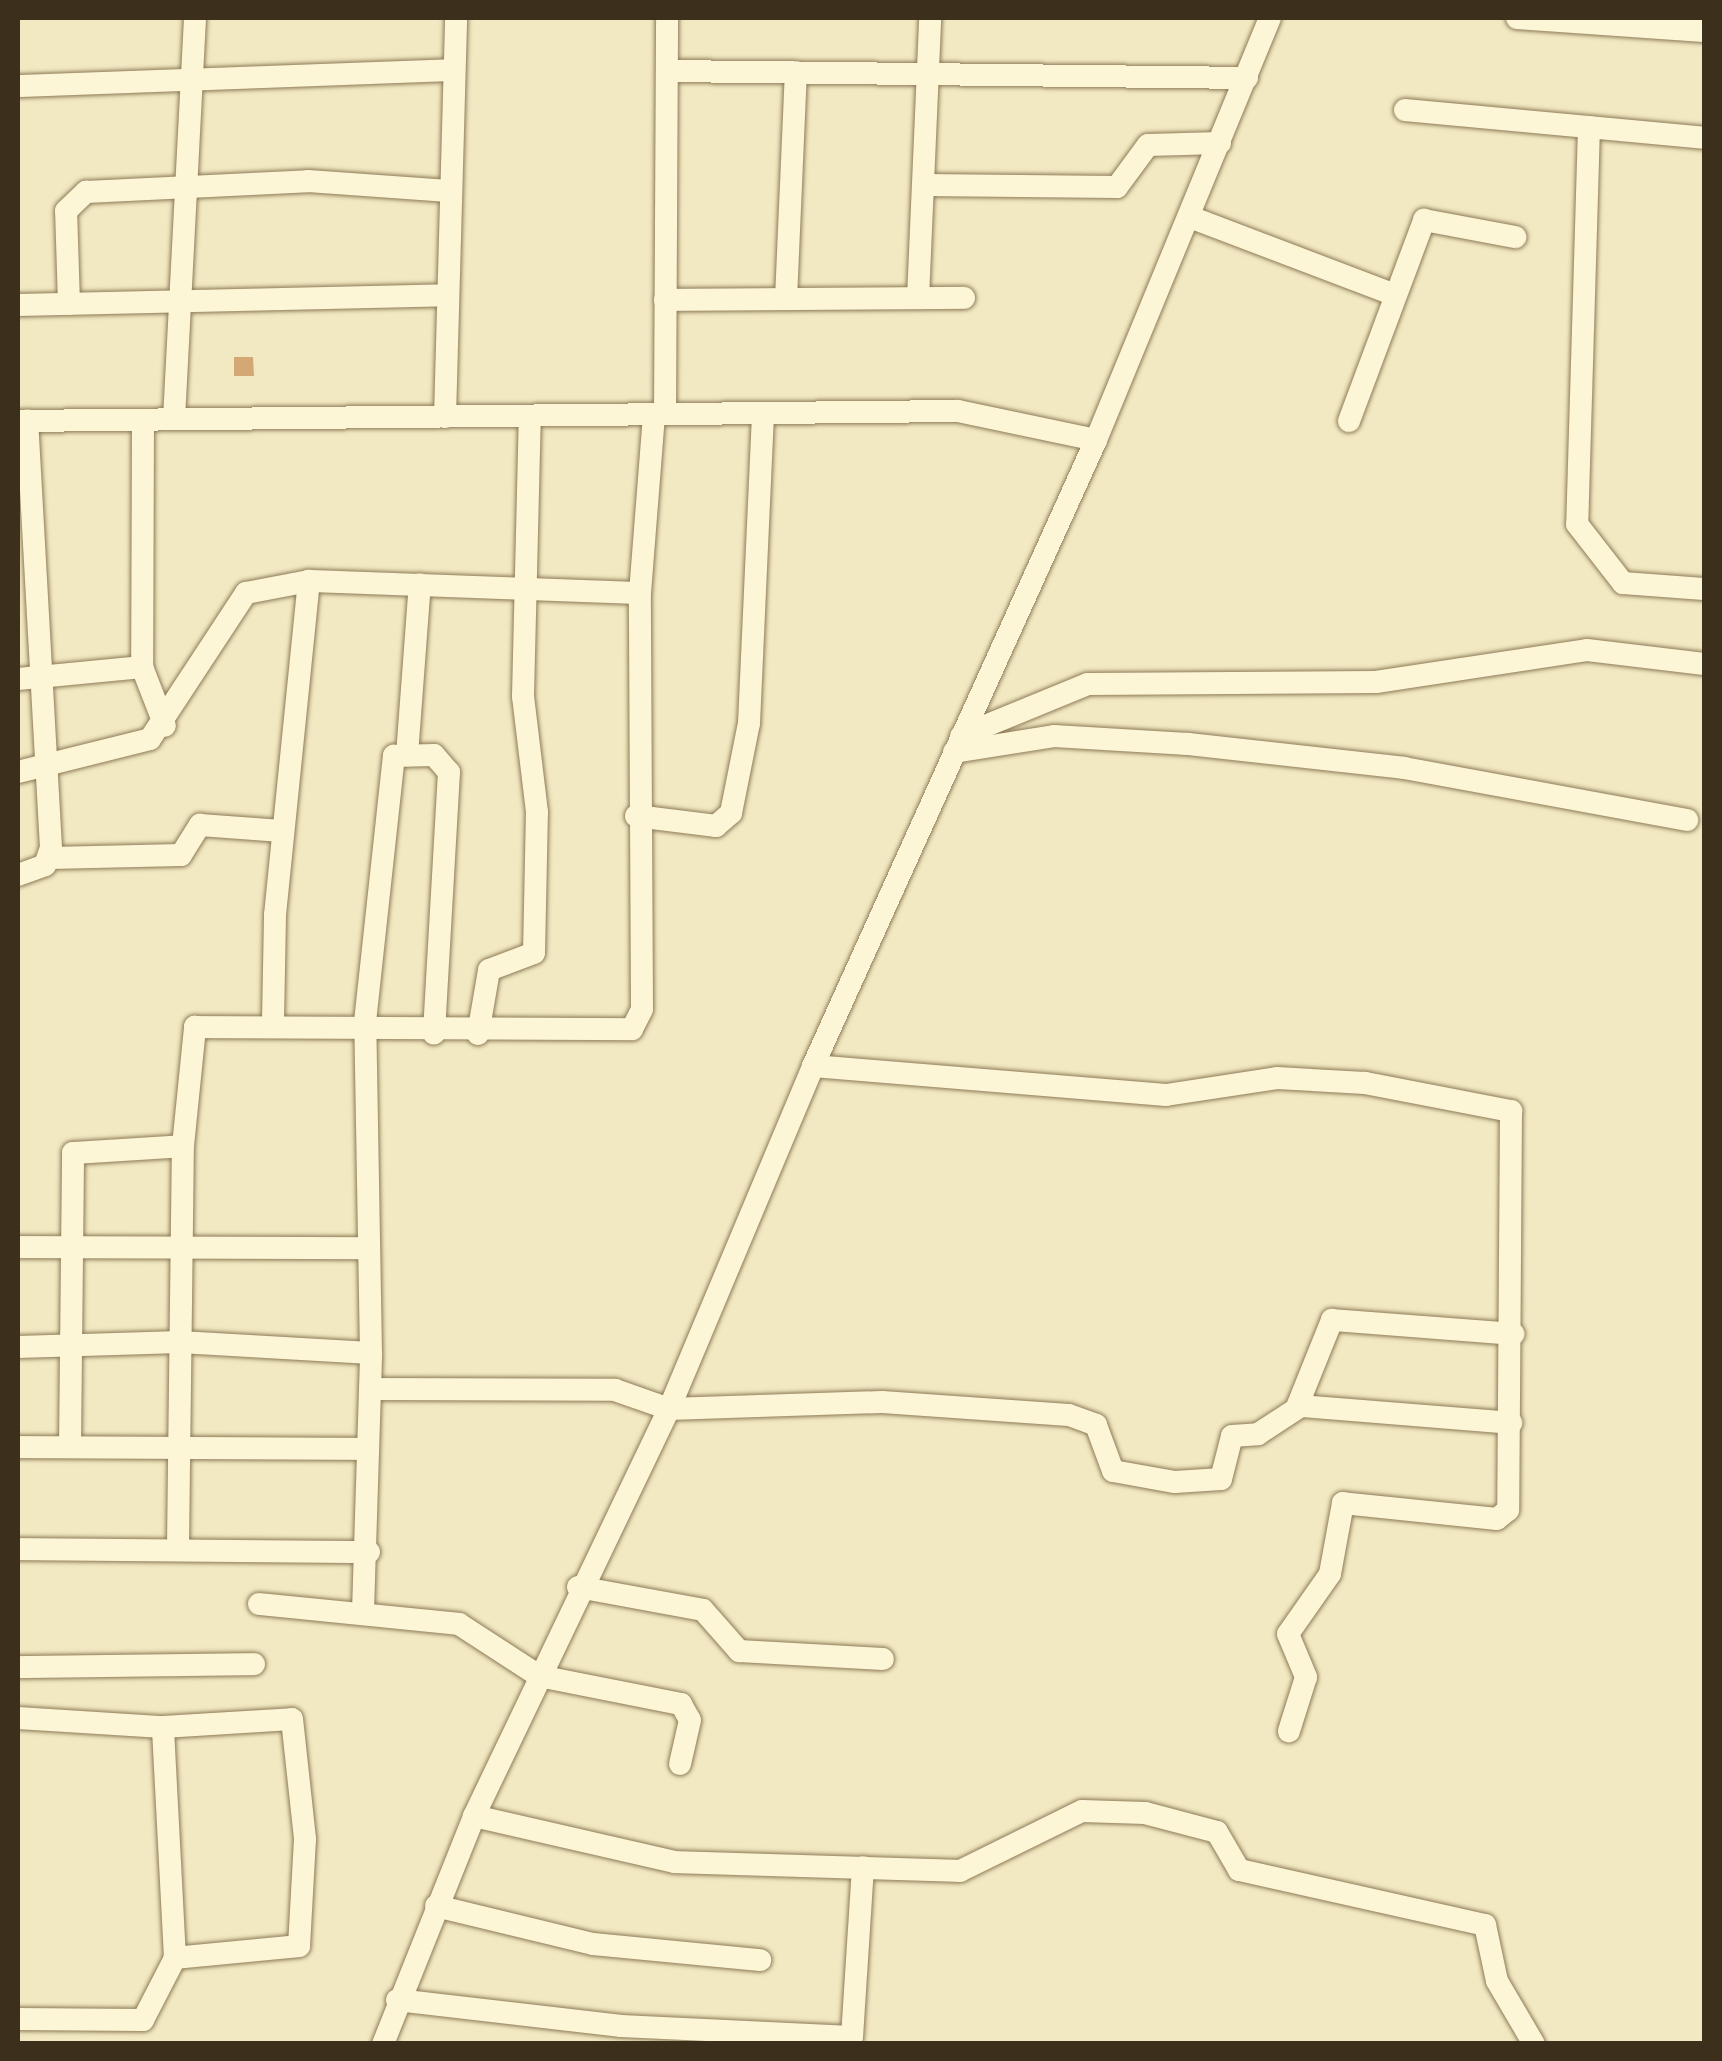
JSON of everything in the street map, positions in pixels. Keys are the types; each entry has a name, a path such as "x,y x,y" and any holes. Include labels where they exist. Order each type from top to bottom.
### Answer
{"street":[{"path":"174,419 195,18"},
{"path":"446,417 456,18"},
{"path":"178,1547 180,1342 186,1254 183,1146 196,1027 273,1021 365,1022 434,1034 596,1034 639,1021 636,816 640,593 659,414 665,300 667,18"},
{"path":"918,298 930,18"},
{"path":"383,2044 397,2000 474,1816 578,1587 669,1409 812,1066 1096,440 1270,18"},
{"path":"1517,18 1704,30"},
{"path":"18,86 454,70"},
{"path":"669,71 928,78 1247,78"},
{"path":"786,299 796,72"},
{"path":"1405,110 1704,138"},
{"path":"1590,128 1577,524 1623,583 1704,589"},
{"path":"922,185 1117,187 1148,145 1220,143"},
{"path":"69,304 66,210 77,196 308,182 450,192"},
{"path":"1190,217 1395,295"},
{"path":"1348,422 1426,219 1514,237"},
{"path":"18,305 448,295"},
{"path":"665,300 964,298"},
{"path":"50,858 42,675 22,421 958,411 1096,440"},
{"path":"636,816 716,826 731,813 749,723 763,414"},
{"path":"478,1034 489,970 534,952 528,587 530,416"},
{"path":"142,420 142,667 165,726"},
{"path":"18,772 150,739 165,726 246,593 309,580 640,593"},
{"path":"273,1021 282,831 309,580"},
{"path":"407,755 420,584"},
{"path":"957,744 1088,684 1376,682 1587,650 1704,664"},
{"path":"18,678 142,667"},
{"path":"957,744 1054,736 1188,744 1404,768 1687,820"},
{"path":"363,1612 369,1552 371,1353 365,1022 386,766 407,755 439,756 449,772 434,1034"},
{"path":"18,875 50,858 181,855 200,825 282,831"},
{"path":"812,1066 1166,1095 1278,1078 1365,1083 1506,1106 1516,1122 1511,1423 1504,1516 1340,1506 1330,1574 1288,1634 1306,1677 1289,1732"},
{"path":"70,1447 77,1149 183,1146"},
{"path":"18,1247 186,1254 369,1248"},
{"path":"370,1389 615,1390 669,1409 882,1402 1069,1415 1096,1426 1113,1472 1175,1482 1221,1479 1232,1436 1258,1434 1296,1406 1332,1320 1513,1334"},
{"path":"18,1346 72,1348 180,1342 371,1353"},
{"path":"1296,1406 1511,1423"},
{"path":"18,1447 182,1444 368,1449"},
{"path":"18,1549 178,1547 369,1552"},
{"path":"578,1587 703,1610 738,1651 883,1658"},
{"path":"259,1604 459,1624 539,1676 686,1707 680,1764"},
{"path":"18,1667 254,1664"},
{"path":"18,1718 163,1727 292,1719 305,1839 296,1949 175,1958"},
{"path":"18,2020 143,2032 175,1958 163,1727"},
{"path":"474,1816 675,1862 864,1867 972,1868 1082,1810 1199,1827 1223,1836 1229,1866 1239,1870 1484,1925 1497,1981 1534,2044"},
{"path":"397,2000 621,2026 852,2037 864,1867"},
{"path":"436,1906 593,1944 760,1960"}],"building":[{"path":"234,357 253,357 254,376 234,376"}]}
